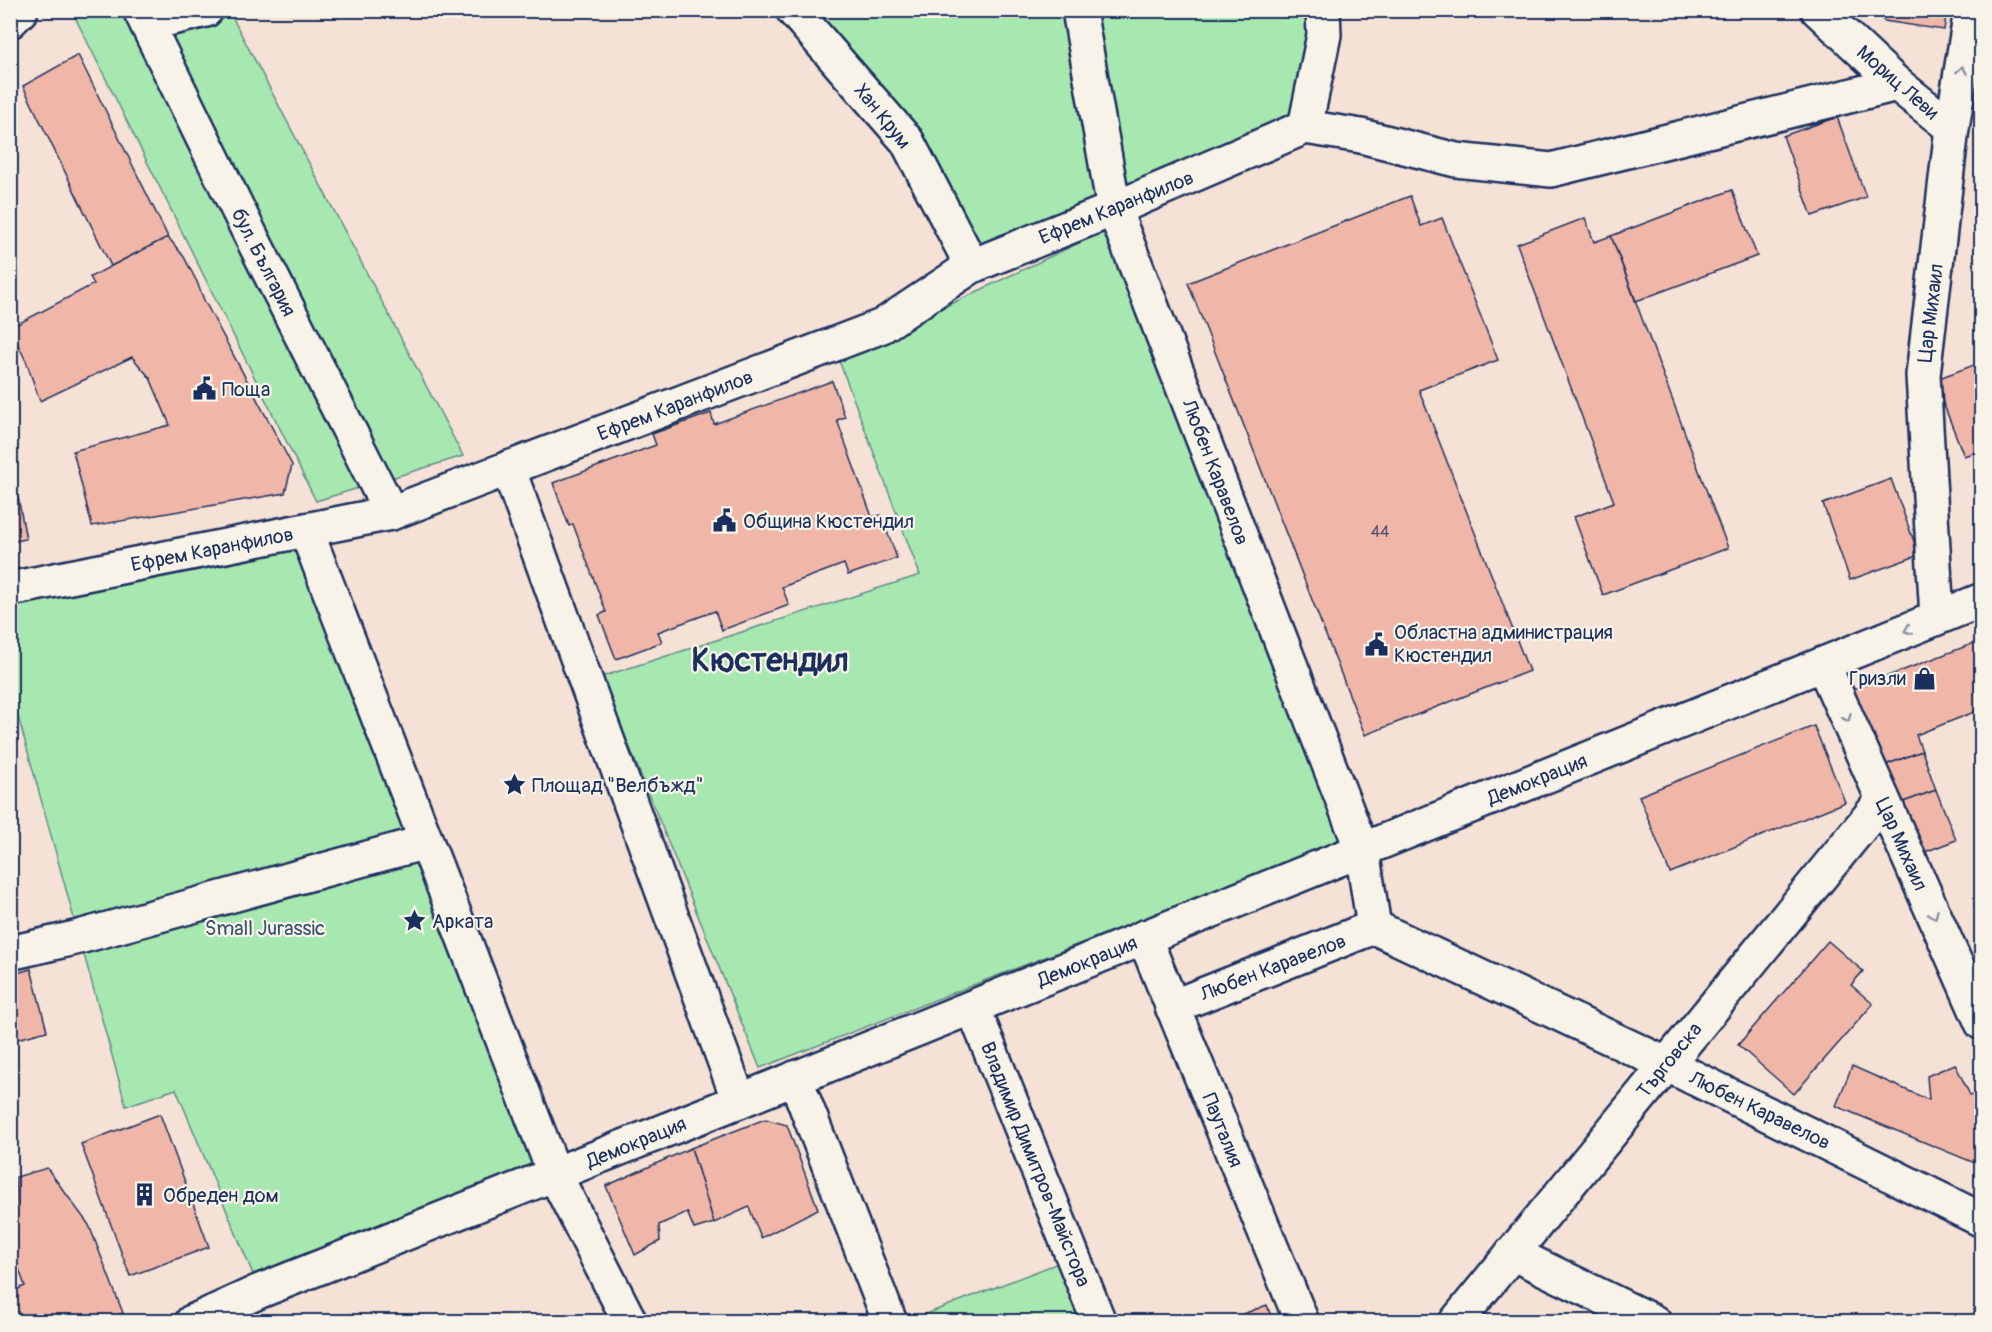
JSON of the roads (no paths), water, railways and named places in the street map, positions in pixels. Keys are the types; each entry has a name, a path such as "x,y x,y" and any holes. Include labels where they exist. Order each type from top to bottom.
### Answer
{"street":[{"path":"10,21 21,10"},
{"path":"143,17 206,10"},
{"name":"Хан Крум","path":"794,10 907,141 972,266"},
{"name":"Любен Kаравелов","path":"1079,10 1114,209 1362,850 1374,927"},
{"path":"1323,10 1324,35 1305,127 1361,136 1456,160 1551,170 1897,84"},
{"name":"Мориц Леви","path":"1818,10 1897,84 1952,128"},
{"name":"Цар Михаил","path":"1937,618 1923,375 1952,128 1971,10"},
{"name":"бул. България","path":"143,17 244,224 391,513"},
{"name":"Ефрем Каранфилов","path":"10,589 391,513 882,326 972,266 1114,209 1305,127"},
{"path":"508,468 739,1101"},
{"path":"306,530 555,1175 630,1322"},
{"name":"Демокрация","path":"192,1322 260,1291 555,1175 1982,600"},
{"name":"Цар Михаил","path":"1823,664 1982,1023"},
{"name":"Търговска","path":"1456,1322 1883,800"},
{"path":"10,954 79,938 426,842"},
{"name":"Любен Kаравелов","path":"1172,1006 1374,927 1666,1064 1982,1220"},
{"name":"Пауталия","path":"1144,938 1302,1322"},
{"name":"Владимир Димитров-Майстора","path":"973,1006 1099,1322"},
{"path":"795,1078 890,1322"},
{"path":"1512,1253 1654,1322"}],"place":[{"name":"Поща","path":"204,389"},
{"name":"Община Кюстендил","path":"725,521"},
{"name":"Областна администрация Кюстендил","path":"1376,644"},
{"name":"Гризли","path":"1924,678"},
{"name":"Площад \"Велбъжд\"","path":"514,785"},
{"name":"Арката","path":"414,921"},
{"name":"Обреден дом","path":"145,1195"}],"district":[{"name":"Кюстендил","path":"770,660"}],"park label":[{"name":"Small Jurassic","path":"265,928"}]}
